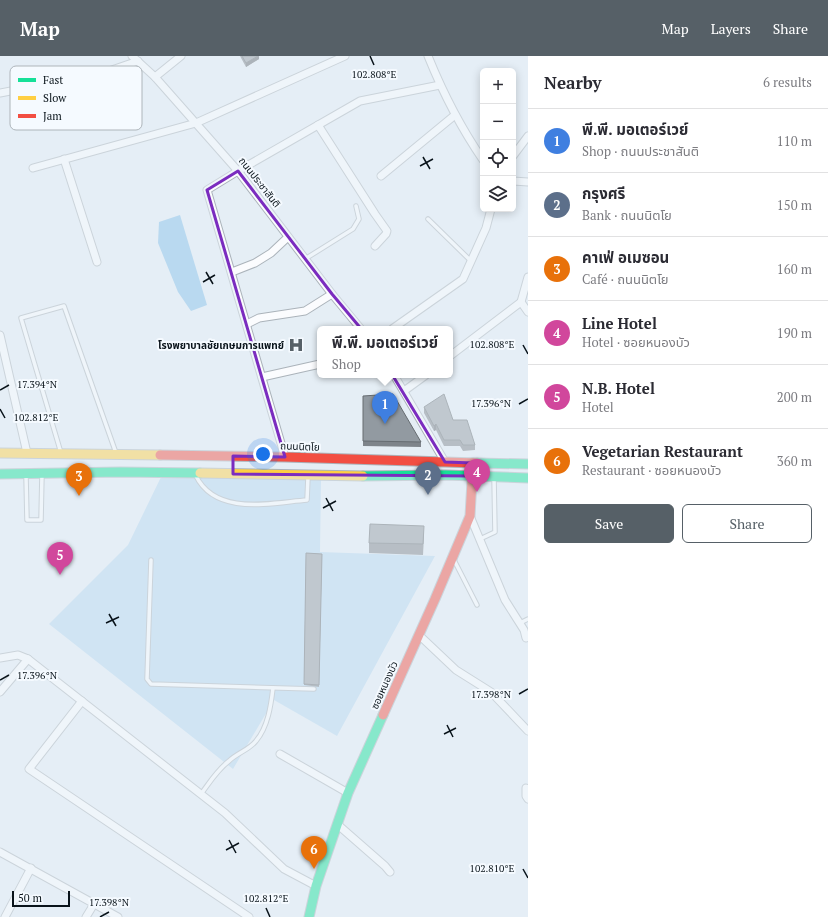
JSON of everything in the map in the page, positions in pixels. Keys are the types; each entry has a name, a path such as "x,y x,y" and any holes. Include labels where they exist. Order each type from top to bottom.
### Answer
{"main road":[{"name":"ถนนนิตโย","path":"0,453 285,457 528,464"},
{"path":"233,456 233,474"},
{"path":"445,462 445,475"},
{"name":"ซอยหนองบัว","path":"309,917 316,886 348,793 419,636 470,516 473,463"},
{"path":"0,474 120,472 194,474 445,475 528,478"}],"street":[{"path":"155,77 181,56"},
{"path":"33,168 196,123 345,56"},
{"path":"428,56 440,85 468,139 480,156"},
{"path":"119,66 135,58"},
{"name":"ถนนประชาสันติ","path":"135,58 155,77 238,170 332,294 359,326"},
{"path":"285,457 207,190 238,170 360,101 440,85"},
{"path":"0,93 10,91"},
{"path":"381,176 456,115"},
{"path":"318,125 387,231 375,246"},
{"path":"516,152 528,136"},
{"path":"64,159 97,262"},
{"path":"516,181 528,182"},
{"path":"396,326 462,279 486,228 490,212"},
{"path":"232,272 255,263 270,253 288,237"},
{"path":"453,354 520,302 528,277"},
{"path":"247,324 259,318 305,311 332,294"},
{"path":"520,302 527,310"},
{"path":"0,335 27,453"},
{"path":"262,377 317,365"},
{"path":"396,378 445,462"},
{"path":"404,391 422,378"},
{"path":"470,516 505,600 524,630 526,638"},
{"path":"419,636 456,670 491,692 528,731"},
{"path":"0,658 18,655 28,659 225,813 284,869 316,886"},
{"path":"0,692 28,659"},
{"path":"82,701 29,769 249,917"},
{"path":"280,754 348,793"},
{"path":"526,788 526,796 528,799"},
{"path":"337,824 386,866 390,872"},
{"path":"0,852 118,917"},
{"path":"5,917 31,868"},
{"path":"86,917 94,904"}],"lane":[{"path":"305,259 353,229 360,219 356,206"},
{"path":"428,219 470,261"},
{"path":"62,454 21,318 64,306 117,455"},
{"path":"26,474 27,520 41,520 42,473"},
{"path":"194,474 200,484 208,492 230,503 266,505 307,500 308,475"},
{"path":"480,539 495,532 494,477"},
{"path":"453,557 478,605"},
{"path":"151,560 147,680 151,684 314,689"},
{"path":"520,623 528,619"},
{"path":"201,794 220,768 256,741 262,731 268,715 273,688"}],"highlighted area":[{"path":"238,171 332,294 373,343 445,462 473,463 473,476 233,474 233,456 285,457 207,190"}],"shaded area":[{"path":"161,477 321,480 320,552 435,556 337,736 274,700 233,769 49,624 128,545"}],"water":[{"path":"180,215 207,305 191,311 178,292 158,243 159,222"}],"building":[{"path":"242,56 258,56 246,63"},
{"path":"393,394 421,442 363,441 363,396"},
{"path":"444,394 453,420 467,420 475,445 463,445 460,440 444,440 436,424 434,426 424,407"},
{"path":"370,524 424,526 423,544 369,543"},
{"path":"306,553 322,554 319,685 304,684"}],"traffic: fast":[{"path":"477,463 528,464"},
{"path":"0,474 120,472 200,473"},
{"path":"363,476 445,475 528,478"},
{"path":"309,917 316,886 348,793 383,715"}],"traffic: slow":[{"path":"0,453 160,455"},
{"path":"200,473 363,476"}],"traffic: jam":[{"path":"160,455 477,463"},
{"path":"383,715 470,516 473,463"}],"place":[{"name":"โรงพยาบาลชัยเกษมการแพทย์","path":"296,345"},
{"name":"พี.พี. มอเตอร์เวย์","path":"385,424"},
{"name":"Line Hotel","path":"477,492"},
{"name":"กรุงศรี","path":"428,495"},
{"name":"คาเฟ่ อเมซอน","path":"79,496"},
{"name":"N.B. Hotel","path":"60,575"},
{"name":"Vegetarian Restaurant","path":"314,869"}]}
